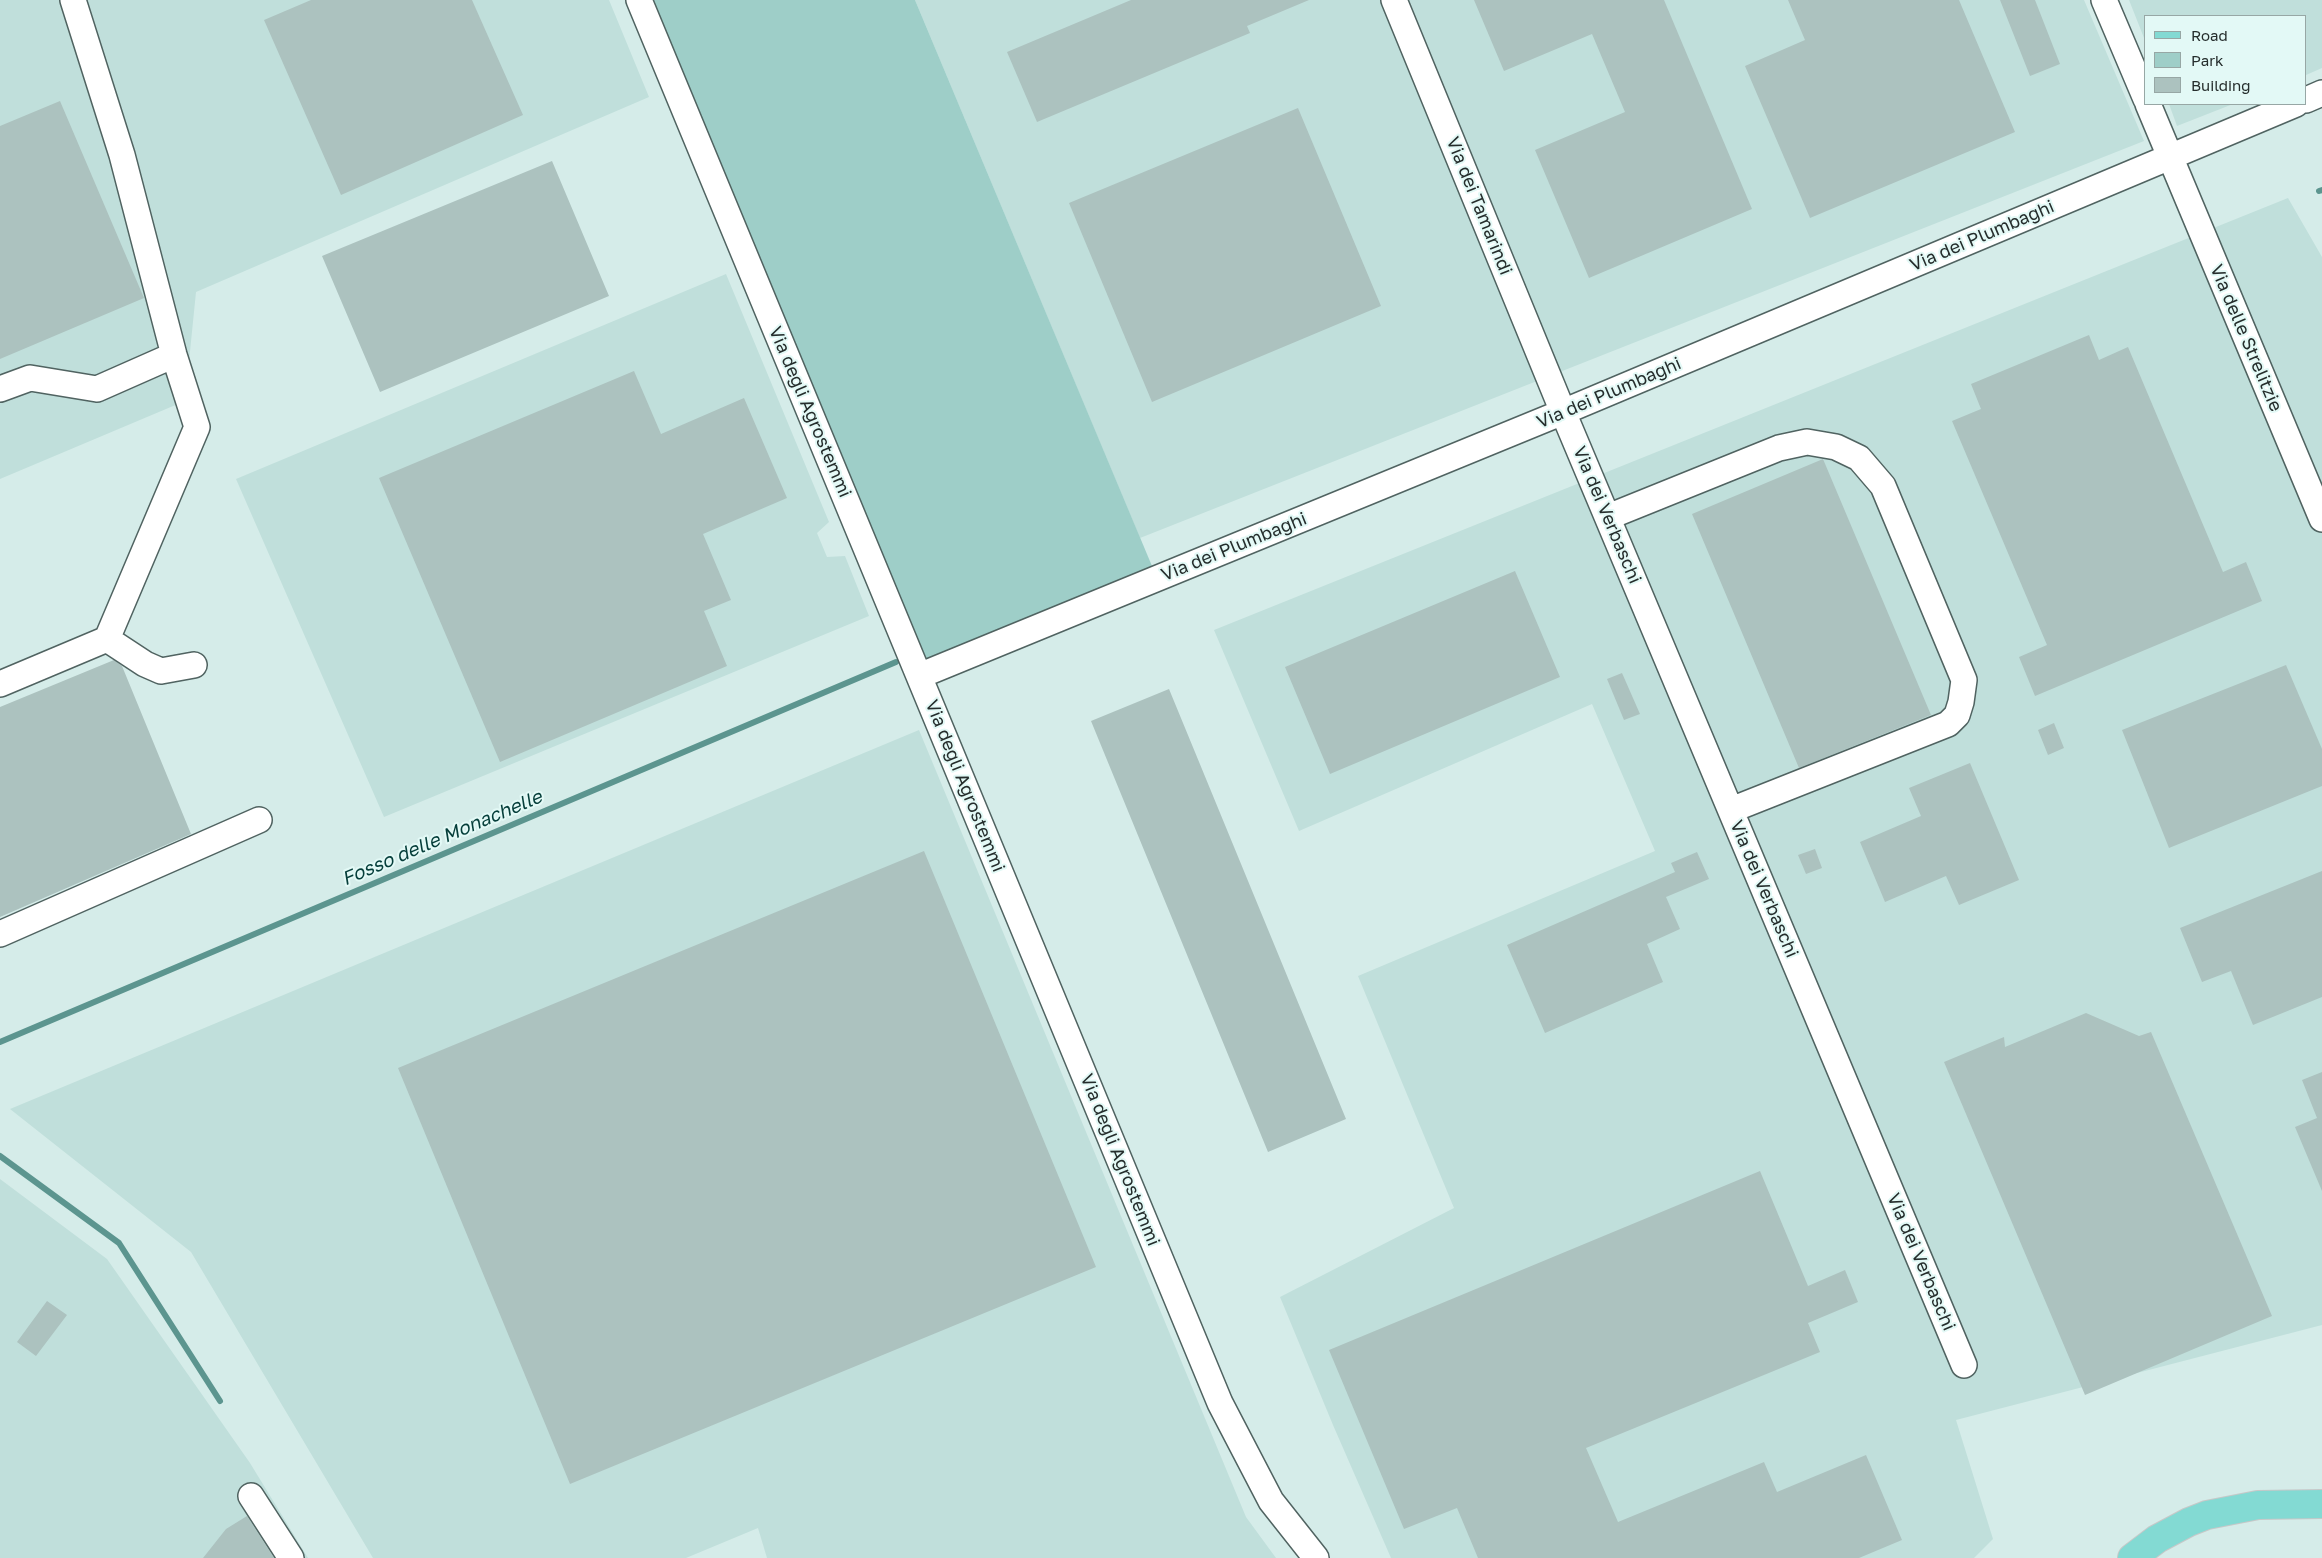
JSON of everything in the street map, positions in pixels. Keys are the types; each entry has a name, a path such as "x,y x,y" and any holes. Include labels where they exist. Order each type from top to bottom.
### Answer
{"main road":[{"path":"2132,1558 2157,1539 2207,1515 2258,1505 2322,1504"}],"street":[{"path":"0,684 107,639 197,427 174,355 122,155 73,0"},
{"name":"Via degli Agrostemmi","path":"639,0 1220,1403 1271,1501 1316,1558"},
{"name":"Via dei Tamarindi","path":"1394,0 1563,412"},
{"path":"2104,0 2144,94"},
{"path":"2307,100 2322,93"},
{"name":"Via delle Strelitzie","path":"2148,105 2322,519"},
{"name":"Via dei Plumbaghi","path":"919,676 1563,412 2294,105"},
{"path":"0,389 30,378 97,389 174,355"},
{"name":"Via dei Verbaschi","path":"1563,412 1964,1365"},
{"path":"1608,517 1779,448 1807,442 1836,447 1859,458 1883,486 1964,680 1957,715 1948,724 1731,810"},
{"path":"107,639 145,664 161,670 194,666"},
{"path":"0,934 260,820"},
{"path":"251,1496 291,1558"}],"shaded area":[{"path":"0,0 609,0 649,97 196,292 185,401 0,479"},
{"path":"915,0 2084,0 2144,141 1140,538"},
{"path":"2129,0 2322,0 2322,68 2307,75 2307,15 2144,15 2144,38"},
{"path":"2169,105 2230,105 2177,126"},
{"path":"2288,198 2322,257 2322,1325 1956,1420 1993,1539 1974,1558 1391,1558 1280,1297 1454,1208 1358,976 1655,851 1592,704 1299,831 1214,630"},
{"path":"726,274 829,522 817,533 827,557 845,556 869,616 384,817 236,479"},
{"path":"919,730 1246,1517 1276,1558 767,1558 758,1528 686,1558 373,1558 191,1252 10,1109"},
{"path":"0,1179 107,1259 250,1463 308,1558 0,1558"}],"green space":[{"path":"639,0 915,0 1157,578 919,676"}],"building":[{"path":"311,0 472,0 523,115 341,195 264,20"},
{"path":"1131,0 1309,0 1247,26 1250,33 1037,122 1007,52"},
{"path":"1474,0 1664,0 1752,209 1589,278 1535,150 1625,112 1592,34 1504,71"},
{"path":"1788,0 1959,0 2015,132 1810,218 1745,66 1805,40"},
{"path":"2000,0 2035,0 2060,64 2030,76"},
{"path":"60,101 144,298 0,359 0,126"},
{"path":"1298,108 1381,306 1152,402 1069,203"},
{"path":"552,161 609,296 380,392 322,256"},
{"path":"2089,335 2099,360 2128,347 2223,572 2246,562 2262,601 2035,696 2019,657 2047,645 1952,421 1981,409 1971,384"},
{"path":"634,371 661,434 744,398 787,498 703,534 731,600 704,611 727,666 500,762 379,478"},
{"path":"1823,459 1931,715 1799,768 1692,514"},
{"path":"1515,571 1560,677 1330,774 1285,667"},
{"path":"114,660 122,666 191,834 0,917 0,707"},
{"path":"2286,665 2322,749 2322,786 2169,848 2122,730"},
{"path":"1622,673 1640,714 1624,720 1607,679"},
{"path":"1169,689 1346,1119 1268,1152 1091,721"},
{"path":"2054,723 2064,748 2048,755 2038,730"},
{"path":"1970,763 2019,880 1959,905 1946,876 1885,902 1860,842 1921,816 1909,788"},
{"path":"1815,849 1822,868 1806,874 1798,855"},
{"path":"924,851 1096,1267 570,1484 398,1068"},
{"path":"1697,852 1709,879 1666,897 1680,929 1647,944 1663,982 1545,1033 1507,945 1675,872 1671,863"},
{"path":"2322,871 2322,997 2253,1025 2231,971 2202,982 2180,928"},
{"path":"2086,1013 2139,1036 2151,1032 2272,1316 2085,1395 1944,1062 2004,1037 2005,1047"},
{"path":"2322,1072 2322,1191 2295,1127 2317,1118 2302,1080"},
{"path":"1760,1171 1808,1286 1845,1270 1858,1302 1808,1323 1820,1352 1586,1448 1618,1522 1764,1462 1777,1492 1866,1455 1902,1540 1859,1558 1478,1558 1457,1508 1404,1529 1329,1350"},
{"path":"47,1301 67,1315 36,1356 17,1342"},
{"path":"247,1516 274,1558 203,1558 226,1529"}],"waterway":[{"name":"Fosso delle Monachelle","path":"0,1042 896,662"},
{"name":"Fosso delle Monachelle","path":"0,1156 119,1243 220,1401"}]}
